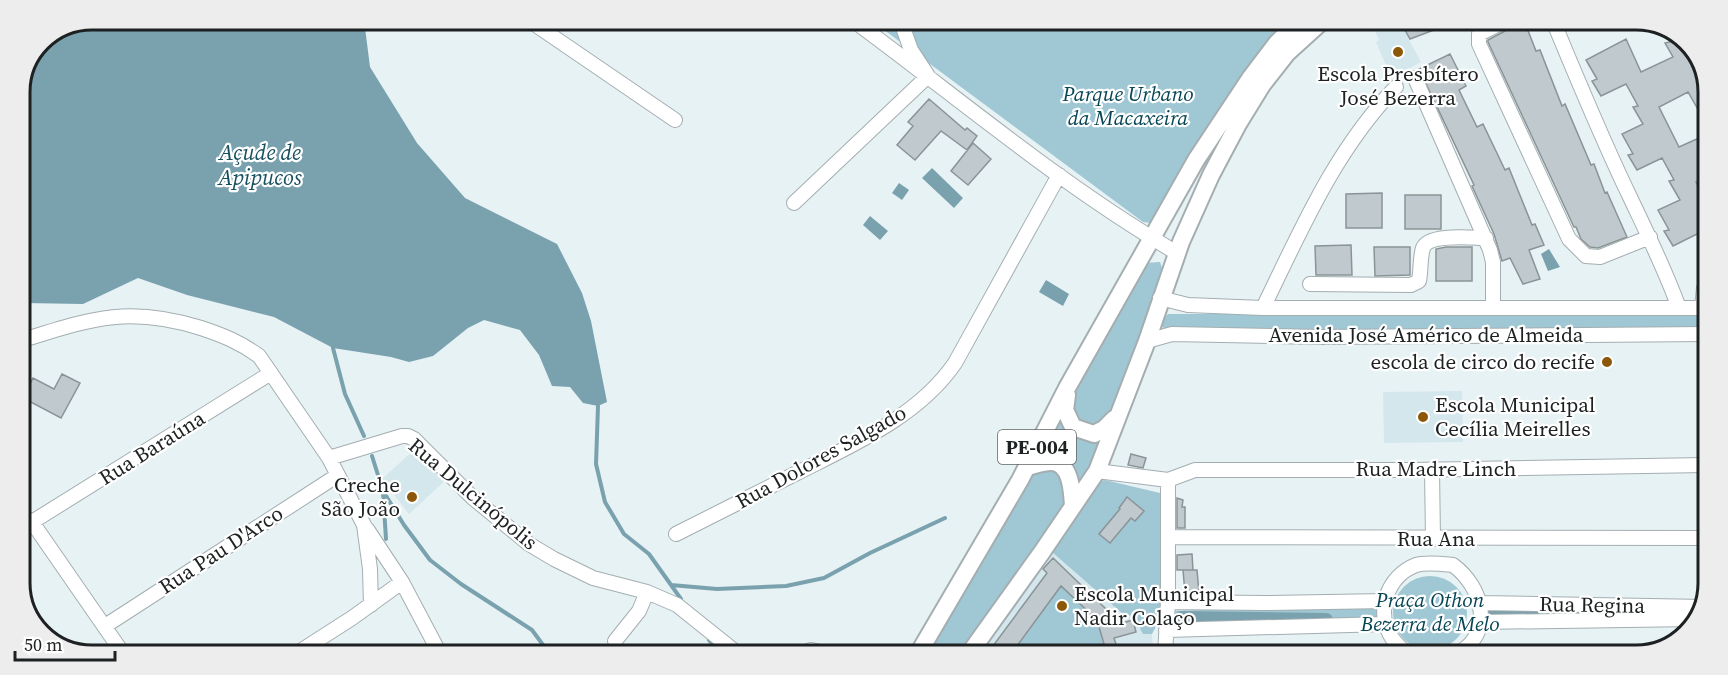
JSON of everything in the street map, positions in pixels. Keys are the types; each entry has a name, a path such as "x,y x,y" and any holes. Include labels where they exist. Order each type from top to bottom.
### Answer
{"main road":[{"name":"PE-004","path":"923,645 1027,467 1067,388 1196,160 1251,77 1276,44 1290,30"},
{"name":"PE-004","path":"975,645 1097,471 1147,340 1177,253 1211,175 1262,85 1287,53 1312,30"},
{"path":"1067,388 1065,410 1072,427 1094,434 1104,429 1117,417"},
{"path":"1027,467 1053,462 1062,466 1069,475 1073,506"}],"street":[{"path":"543,30 675,120"},
{"path":"866,30 1059,175 1151,238 1177,253"},
{"path":"904,30 911,50 928,76"},
{"path":"1487,30 1479,34 1479,44 1569,239 1586,256 1600,257 1650,237"},
{"path":"1557,30 1629,196 1665,269 1679,308"},
{"path":"794,203 928,76"},
{"path":"1414,78 1486,238 1493,262 1493,308"},
{"path":"1263,308 1326,180 1361,126 1396,87"},
{"name":"Rua Dolores Salgado","path":"676,534 842,450 906,413 931,393 955,363 1059,175"},
{"path":"1310,284 1411,285 1419,280 1423,247 1430,241 1438,238 1486,238"},
{"name":"Avenida José Américo de Almeida","path":"1160,298 1188,305 1263,308 1698,308"},
{"path":"30,338 104,317 140,315 176,320 233,338 259,356 328,458 364,525 402,582 435,645"},
{"name":"Avenida José Américo de Almeida","path":"1147,340 1172,334 1320,338 1698,334"},
{"name":"Rua Baraúna","path":"32,522 271,374"},
{"name":"Rua Dulcinópolis","path":"328,458 408,436 414,439 473,498 529,544 592,578 646,592 677,605 728,645"},
{"name":"Rua Madre Linch","path":"1168,480 1195,470 1432,470 1698,465"},
{"path":"1432,470 1433,539"},
{"path":"1097,471 1168,480 1168,602 1165,645"},
{"name":"Rua Pau D'Arco","path":"105,626 338,475"},
{"path":"32,522 117,645"},
{"path":"364,525 370,569 371,605"},
{"name":"Rua Ana","path":"1168,537 1698,538"},
{"path":"1419,539 1419,564"},
{"path":"1449,539 1450,565"},
{"path":"1399,645 1392,638 1386,624 1385,601 1396,579 1419,564 1453,565 1476,590 1480,603 1480,622 1476,636 1468,645"},
{"path":"310,645 402,582"},
{"path":"615,641 639,611 646,592"},
{"path":"1168,602 1385,601"},
{"name":"Rua Regina","path":"1480,603 1693,607"},
{"name":"Rua Regina","path":"1480,622 1686,619"},
{"path":"1166,630 1386,624"}],"shaded area":[{"name":"Escola Presbítero José Bezerra","path":"1374,30 1404,30 1421,62 1397,75 1385,63 1376,42 1379,40"},
{"name":"Escola Municipal Cecília Meirelles","path":"1462,391 1463,442 1384,443 1383,392"},
{"name":"Creche São João","path":"416,448 449,477 409,514 382,479"},
{"name":"Escola Municipal Nadir Colaço","path":"1052,552 1124,615 1133,616 1143,634 1152,634 1153,645 980,645"}],"green space":[{"name":"Parque Urbano da Macaxeira","path":"884,30 1282,30 1151,223 1143,222"},
{"path":"1160,262 1163,271 1137,347 1088,470 966,645 931,645 992,539 1028,483 1144,263"},
{"path":"1168,314 1698,314 1698,330 1165,330 1162,326"},
{"path":"1105,480 1160,493 1162,615 1152,634 1143,634 1133,616 1124,615 1052,552 1100,481"},
{"name":"Praça Othon Bezerra de Melo","path":"1423,577 1437,577 1451,582 1461,592 1466,606 1466,620 1461,634 1449,645 1409,644 1399,634 1394,620 1394,606 1399,592 1409,582"},
{"path":"1061,586 1098,621 1103,644 1097,645 1018,645"},
{"path":"1384,604 1385,623 1168,628 1169,611"}],"water":[{"name":"Açude de Apipucos","path":"92,30 365,30 370,67 417,143 465,198 557,244 582,293 591,321 607,402 598,406 583,403 570,387 552,386 539,355 520,330 484,320 468,328 433,356 409,362 333,348 274,317 187,295 138,278 83,304 30,303 30,92 35,68 40,57 48,48 57,40 68,35"},
{"path":"932,168 963,198 954,208 922,178"},
{"path":"899,183 909,190 902,200 892,193"},
{"path":"870,216 888,231 880,240 863,225"},
{"path":"1549,249 1560,267 1548,271 1541,254"},
{"path":"1046,280 1069,294 1063,306 1039,292"}],"building":[{"path":"1405,30 1434,30 1410,39"},
{"path":"1528,30 1536,51 1540,50 1562,106 1565,104 1591,165 1594,164 1605,193 1607,192 1627,237 1598,248 1590,247 1581,239 1488,42 1505,31"},
{"path":"1626,39 1641,72 1673,57 1665,43 1670,42 1668,39 1680,48 1690,61 1698,87 1698,110 1688,92 1659,107 1679,147 1698,138 1698,181 1696,182 1698,186 1698,234 1673,246 1664,231 1669,230 1658,210 1680,200 1669,181 1674,180 1662,158 1637,170 1628,155 1633,154 1622,134 1643,124 1633,107 1638,106 1626,84 1601,96 1592,81 1597,79 1586,60"},
{"path":"1450,54 1466,86 1459,90 1477,127 1483,124 1505,170 1509,168 1532,225 1535,224 1544,245 1529,250 1540,279 1523,284 1510,258 1502,261 1494,234 1472,186 1474,185 1419,69"},
{"path":"929,99 965,130 967,128 977,136 967,150 941,131 915,160 897,145 913,126 908,122"},
{"path":"973,143 991,159 968,185 951,171"},
{"path":"1382,193 1382,228 1346,228 1346,194"},
{"path":"1405,195 1441,195 1441,229 1405,229"},
{"path":"1351,245 1352,275 1316,275 1315,246"},
{"path":"1374,247 1410,247 1410,275 1375,276"},
{"path":"1472,247 1472,281 1436,281 1436,249"},
{"path":"62,374 80,383 61,418 30,402 30,384 33,378 54,389"},
{"path":"1131,454 1146,458 1143,468 1128,465"},
{"path":"1127,497 1144,511 1135,521 1131,518 1110,543 1099,534"},
{"path":"1177,498 1183,500 1182,507 1185,507 1185,528 1177,528"},
{"path":"1192,554 1193,570 1177,570 1177,555"},
{"path":"1053,558 1108,611 1111,626 1133,620 1136,632 1114,638 1116,645 1098,645 1104,644 1097,620 1061,586 1018,645 994,645 1047,573 1043,569"},
{"path":"1183,570 1197,570 1199,593 1185,593"}],"waterway":[{"path":"333,348 345,394 364,436"},
{"path":"598,406 596,464 605,502 624,534 649,554 681,599"},
{"path":"372,456 383,491 430,560 461,584 532,630 543,645"},
{"path":"383,492 386,539"},
{"path":"671,585 717,589 786,586 824,578 870,553 945,518"},
{"path":"1488,612 1615,614"},
{"path":"1181,618 1326,620"},
{"path":"709,640 713,645"}],"place":[{"name":"Escola Presbítero José Bezerra","path":"1398,52"},
{"name":"escola de circo do recife","path":"1607,362"},
{"name":"Escola Municipal Cecília Meirelles","path":"1423,417"},
{"name":"Creche São João","path":"412,497"},
{"name":"Escola Municipal Nadir Colaço","path":"1062,606"}]}
